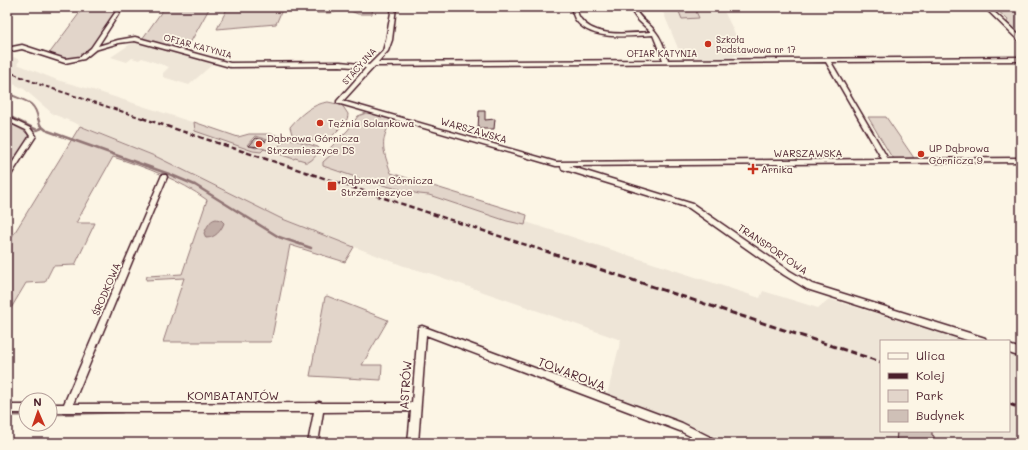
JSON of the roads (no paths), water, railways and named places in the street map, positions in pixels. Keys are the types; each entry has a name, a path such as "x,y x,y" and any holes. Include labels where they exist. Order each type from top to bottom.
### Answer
{"street":[{"path":"9,49 22,47 65,61 82,58 93,49 121,7"},
{"name":"STACYJNA","path":"348,104 339,102 373,65 387,47 394,7"},
{"path":"573,7 578,21 596,32 612,35 654,33"},
{"path":"632,7 638,20 654,33 666,62"},
{"path":"986,7 1021,40"},
{"name":"OFIAR KATYNIA","path":"93,49 125,40 140,40 230,65 404,65 1021,59"},
{"path":"828,61 887,162"},
{"name":"WARSZAWSKA","path":"348,104 556,164 1021,160"},
{"path":"7,119 28,129 33,136 7,176"},
{"name":"TRANSPORTOWA","path":"556,164 690,206 787,273 810,287 979,340"},
{"path":"595,176 593,172 596,164"},
{"name":"ŚRODKOWA","path":"67,408 164,177"},
{"name":"ASTRÓW","path":"413,443 422,330"},
{"name":"TOWAROWA","path":"422,330 682,428 713,443"},
{"path":"1010,349 1021,353"},
{"path":"313,443 319,406"},
{"name":"KOMBATANTÓW","path":"58,408 319,406 416,407"},
{"path":"7,409 18,409"}],"waterway":[{"path":"7,93 31,104 38,119"},
{"path":"7,116 14,119"},
{"path":"12,118 37,130 42,128"},
{"path":"38,118 40,125 46,130"},
{"path":"48,131 169,174 195,185 279,237 311,248"},
{"path":"58,414 122,412"},
{"path":"7,415 18,415"}],"railway":[{"path":"7,71 41,85 145,119"},
{"path":"142,118 593,267"},
{"path":"590,266 880,362"},
{"path":"1010,404 1021,408"}],"place":[{"name":"Szkoła Podstawowa nr 17","path":"708,44"},
{"name":"Tężnia Solankowa","path":"320,123"},
{"name":"Dąbrowa Górnicza Strzemieszyce DS","path":"259,144"},
{"name":"UP Dąbrowa Górnicza 9","path":"921,154"},
{"name":"Arnika","path":"753,169"},
{"name":"Dąbrowa Górnicza Strzemieszyce","path":"332,186"}]}
